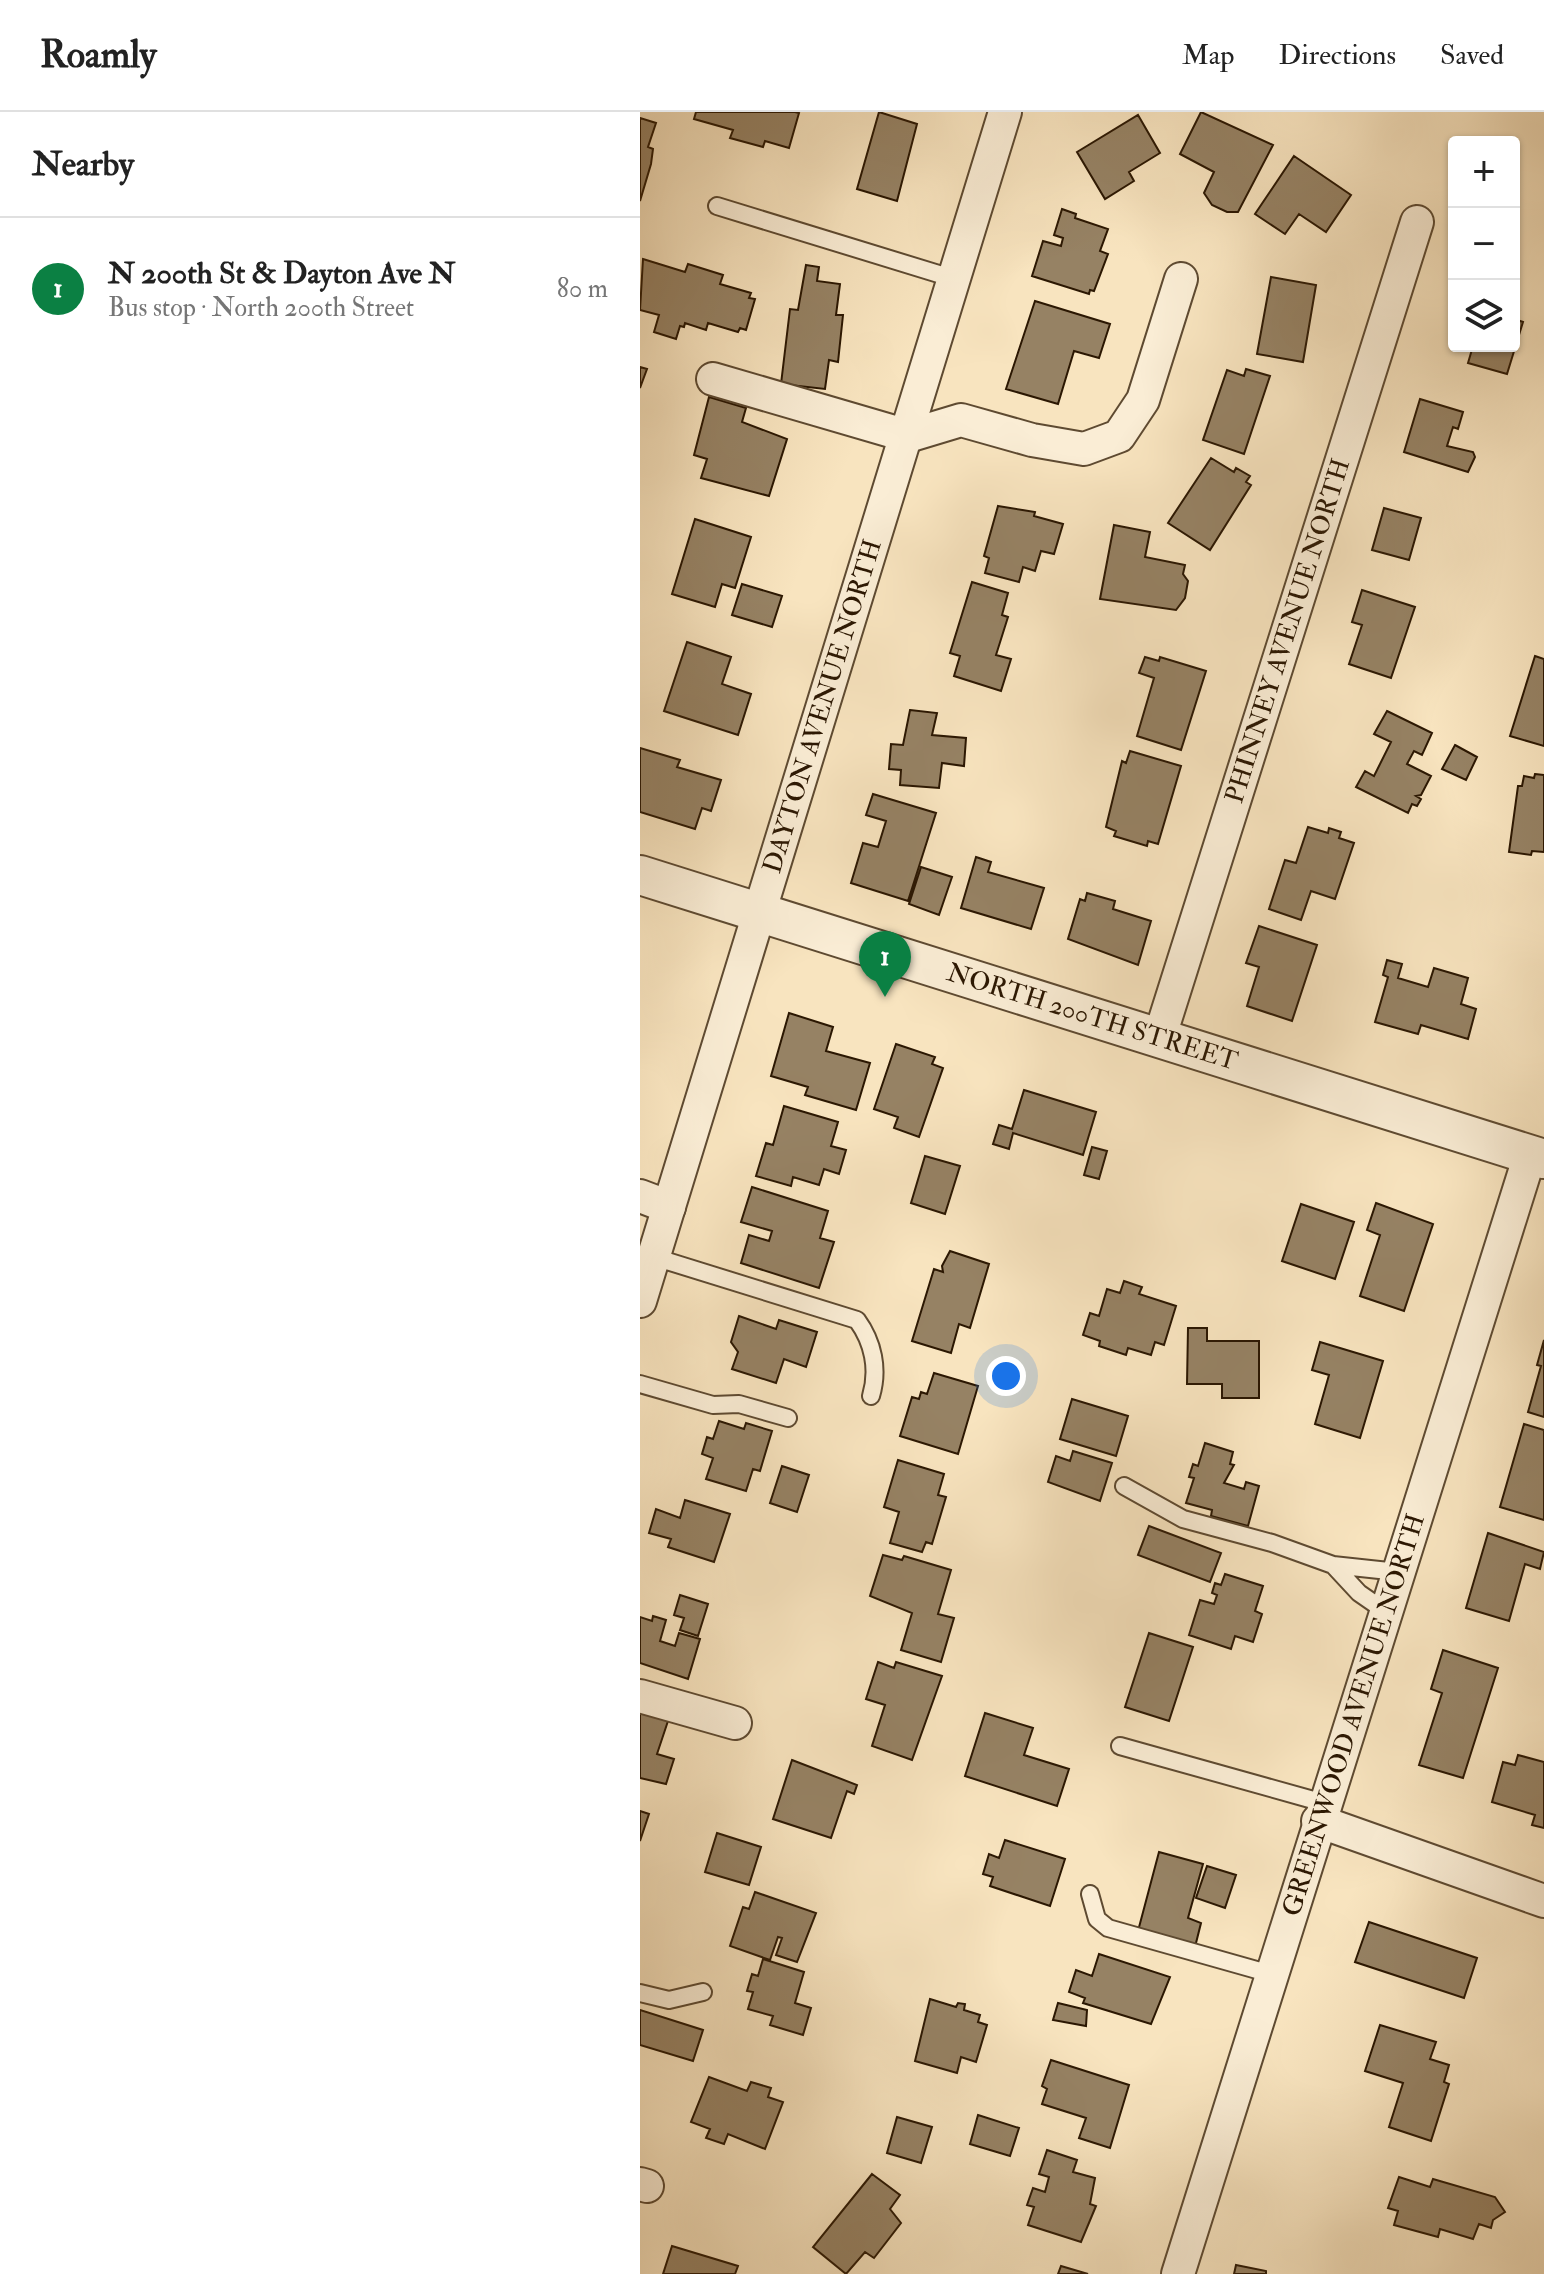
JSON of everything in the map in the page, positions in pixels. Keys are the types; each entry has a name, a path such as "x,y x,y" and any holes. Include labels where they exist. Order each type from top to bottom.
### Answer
{"street":[{"name":"DAYTON AVENUE NORTH","path":"640,1301 654,1257 655,1202 758,913 908,436 1005,112"},
{"name":"PHINNEY AVENUE NORTH","path":"1159,1039 1417,222"},
{"path":"713,379 908,436 961,420 1032,440 1084,449 1119,436 1143,400 1181,279"},
{"name":"NORTH 200TH STREET","path":"640,875 1537,1157"},
{"name":"GREENWOOD AVENUE NORTH","path":"1178,2274 1385,1611 1537,1157"},
{"path":"640,1696 735,1723"},
{"path":"1321,1812 1544,1901"}],"lane":[{"path":"717,206 955,279"},
{"path":"654,1257 857,1320 867,1334 877,1375 871,1396"},
{"path":"640,1384 713,1405 739,1404 788,1418"},
{"path":"1124,1486 1183,1519 1272,1543 1333,1565 1398,1572"},
{"path":"1333,1565 1359,1593 1385,1611"},
{"path":"1120,1746 1321,1812"},
{"path":"1090,1894 1097,1919 1108,1928 1271,1974"},
{"path":"640,1993 669,2000 703,1992"}],"building":[{"path":"696,112 799,113 789,148 765,141 763,147 730,138 733,130 694,119"},
{"path":"879,112 917,124 897,201 857,189"},
{"path":"1201,112 1273,145 1238,212 1227,212 1212,205 1204,193 1214,172 1180,154"},
{"path":"1138,115 1160,153 1129,172 1134,181 1105,199 1077,152"},
{"path":"640,118 656,123 648,147 653,149 651,164 640,201"},
{"path":"1294,156 1351,195 1326,232 1299,214 1285,234 1255,214"},
{"path":"1062,209 1076,214 1075,218 1108,229 1100,251 1108,254 1094,291 1090,290 1089,294 1032,276 1043,241 1061,246 1063,238 1054,235"},
{"path":"643,259 685,272 688,264 723,275 720,284 751,293 749,298 755,299 746,330 740,328 738,332 708,323 706,330 685,323 684,327 680,326 676,339 654,332 659,315 640,310"},
{"path":"806,265 819,267 817,281 840,284 836,315 843,315 838,362 829,360 825,389 781,384 790,309 798,310"},
{"path":"1271,277 1316,285 1303,362 1257,354"},
{"path":"1035,301 1110,324 1099,358 1074,351 1058,404 1006,389"},
{"path":"1471,352 1514,352 1507,374 1468,363"},
{"path":"640,367 647,369 640,388"},
{"path":"1246,369 1270,376 1244,454 1203,440 1227,370 1244,376"},
{"path":"709,397 746,408 742,422 787,439 769,496 701,478 707,459 694,455"},
{"path":"1420,399 1463,412 1458,429 1453,427 1447,446 1473,452 1475,457 1468,472 1404,452"},
{"path":"1211,458 1234,472 1236,468 1250,476 1246,482 1251,485 1210,550 1168,523"},
{"path":"998,506 1035,512 1034,516 1063,524 1054,554 1041,551 1035,571 1023,567 1019,582 985,573 989,558 984,556"},
{"path":"1384,508 1421,518 1409,560 1372,550"},
{"path":"695,519 751,537 735,588 722,584 715,607 672,594"},
{"path":"1114,525 1150,532 1145,557 1185,565 1183,574 1188,581 1185,598 1176,610 1100,599"},
{"path":"972,582 1008,593 1002,615 1008,617 996,655 1011,659 1001,691 954,676 960,656 950,653"},
{"path":"742,584 782,596 772,627 732,615"},
{"path":"1362,590 1415,607 1391,678 1349,664 1362,625 1352,622"},
{"path":"687,642 731,657 722,684 751,694 738,735 664,711"},
{"path":"1535,656 1544,659 1544,746 1510,736"},
{"path":"1145,657 1159,661 1160,657 1206,671 1181,750 1137,736 1154,678 1139,673"},
{"path":"910,710 937,713 932,735 966,738 964,766 942,763 939,788 900,785 901,770 889,769 891,744 903,745"},
{"path":"1387,711 1432,733 1422,755 1414,751 1407,764 1431,776 1421,795 1416,796 1421,799 1417,806 1412,804 1408,813 1356,787 1365,771 1374,776 1391,742 1374,734"},
{"path":"1455,745 1477,757 1466,780 1442,769"},
{"path":"640,748 680,760 677,767 721,780 711,811 702,808 695,829 640,812"},
{"path":"1130,751 1181,766 1158,844 1148,841 1147,846 1114,836 1116,831 1106,827 1122,761 1126,763"},
{"path":"1535,774 1544,775 1544,852 1532,851 1531,855 1509,852 1518,786 1522,786 1524,776 1534,778"},
{"path":"873,794 936,813 908,901 851,883 863,843 878,847 886,821 866,815"},
{"path":"1308,827 1328,833 1329,828 1341,832 1339,838 1354,843 1335,899 1311,891 1301,920 1269,909 1285,860 1296,863"},
{"path":"976,857 991,862 988,872 1044,888 1031,929 961,908"},
{"path":"921,867 952,877 939,915 909,904"},
{"path":"1087,893 1115,901 1113,909 1151,921 1138,965 1068,939 1080,899 1085,901"},
{"path":"1259,926 1317,945 1292,1021 1247,1006 1259,967 1246,963"},
{"path":"1387,960 1402,964 1398,978 1428,987 1434,968 1468,978 1461,1004 1476,1009 1468,1039 1421,1025 1418,1034 1375,1022 1388,977 1383,975"},
{"path":"789,1013 833,1027 826,1051 870,1063 856,1110 805,1095 808,1087 771,1076"},
{"path":"896,1044 935,1057 932,1064 943,1068 919,1137 894,1128 898,1117 874,1109"},
{"path":"1024,1090 1096,1112 1083,1155 1013,1133 1009,1149 993,1144 999,1125 1012,1129"},
{"path":"784,1106 838,1122 831,1146 846,1150 839,1174 824,1169 819,1185 793,1177 791,1186 756,1176 766,1143 773,1145"},
{"path":"1092,1147 1107,1151 1099,1179 1084,1175"},
{"path":"925,1156 960,1166 945,1214 911,1203"},
{"path":"752,1187 828,1211 820,1238 834,1242 819,1288 741,1263 749,1235 769,1241 772,1231 741,1222"},
{"path":"1376,1203 1433,1224 1404,1311 1360,1296 1380,1235 1367,1230"},
{"path":"1301,1204 1354,1222 1335,1279 1282,1261"},
{"path":"950,1251 989,1264 970,1328 959,1324 951,1353 912,1341 934,1269 943,1272 942,1266"},
{"path":"1124,1281 1142,1287 1139,1294 1176,1306 1164,1345 1155,1342 1151,1355 1128,1348 1126,1355 1099,1346 1100,1341 1083,1335 1090,1313 1099,1316 1107,1289 1120,1293"},
{"path":"739,1316 776,1329 779,1320 817,1332 806,1367 784,1359 776,1383 732,1369 738,1352 731,1342"},
{"path":"1188,1328 1207,1328 1207,1341 1259,1341 1259,1398 1222,1398 1222,1384 1187,1384"},
{"path":"1544,1340 1544,1417 1528,1412 1541,1366 1537,1365"},
{"path":"1320,1342 1383,1361 1360,1438 1315,1424 1329,1375 1312,1370"},
{"path":"934,1373 978,1386 958,1454 900,1436 912,1397 919,1399 921,1392 927,1394"},
{"path":"1072,1399 1128,1416 1116,1456 1060,1439"},
{"path":"719,1421 744,1429 746,1423 772,1431 760,1471 753,1469 746,1491 706,1479 713,1458 702,1454 707,1437 713,1439"},
{"path":"1524,1424 1544,1430 1544,1520 1500,1507"},
{"path":"1205,1443 1233,1452 1230,1464 1234,1465 1224,1483 1244,1489 1246,1482 1259,1486 1248,1526 1211,1516 1212,1510 1186,1503 1194,1478 1189,1477 1193,1464 1198,1466"},
{"path":"1073,1451 1112,1463 1100,1501 1048,1482 1056,1456 1070,1461"},
{"path":"898,1460 944,1474 938,1495 946,1497 932,1544 926,1542 922,1552 890,1543 899,1512 884,1507"},
{"path":"782,1466 809,1475 797,1512 770,1503"},
{"path":"685,1500 730,1514 714,1562 668,1547 671,1539 649,1533 656,1509 680,1518"},
{"path":"1149,1526 1221,1553 1210,1582 1138,1555"},
{"path":"1488,1533 1544,1552 1540,1569 1525,1564 1509,1621 1466,1608"},
{"path":"883,1555 902,1560 904,1556 951,1570 938,1614 954,1618 941,1662 901,1650 912,1613 870,1596"},
{"path":"1225,1574 1263,1586 1255,1611 1262,1614 1253,1642 1235,1636 1231,1649 1189,1635 1200,1600 1214,1604 1217,1595 1212,1593 1215,1583 1221,1585"},
{"path":"680,1595 708,1604 698,1636 680,1630 684,1618 674,1615"},
{"path":"653,1616 666,1620 660,1641 675,1646 679,1633 700,1639 688,1679 640,1663 640,1617 652,1621"},
{"path":"1149,1633 1193,1647 1169,1721 1125,1707"},
{"path":"1443,1650 1498,1668 1463,1778 1419,1765 1442,1693 1431,1689"},
{"path":"878,1662 894,1668 896,1662 942,1676 912,1760 872,1746 885,1705 866,1699"},
{"path":"640,1709 669,1718 657,1754 674,1759 666,1784 640,1778"},
{"path":"985,1713 1033,1728 1024,1755 1069,1769 1057,1806 965,1776"},
{"path":"1518,1755 1544,1762 1544,1828 1532,1825 1535,1815 1492,1802 1503,1762 1515,1765"},
{"path":"792,1760 857,1785 854,1794 847,1791 831,1838 773,1819"},
{"path":"640,1811 649,1814 640,1841"},
{"path":"717,1833 761,1847 749,1885 705,1872"},
{"path":"1005,1840 1065,1859 1050,1906 990,1886 993,1877 983,1874 989,1854 999,1858"},
{"path":"1159,1852 1203,1864 1188,1918 1201,1923 1195,1947 1138,1931"},
{"path":"1207,1866 1236,1875 1225,1908 1196,1898"},
{"path":"755,1892 816,1913 797,1962 776,1955 782,1938 778,1937 770,1960 730,1946 743,1907 749,1909"},
{"path":"1369,1922 1477,1958 1464,1998 1355,1962"},
{"path":"1099,1954 1170,1977 1151,2024 1083,2003 1085,1998 1069,1992 1076,1970 1092,1976"},
{"path":"763,1959 804,1972 795,2003 811,2008 803,2035 770,2025 773,2016 748,2009 753,1992 747,1991 752,1974 758,1976"},
{"path":"930,1999 956,2007 958,2003 965,2004 964,2010 980,2015 978,2022 987,2025 976,2062 961,2057 957,2073 915,2061"},
{"path":"1058,2003 1087,2010 1086,2026 1053,2020"},
{"path":"640,2010 703,2030 693,2061 640,2045"},
{"path":"1380,2025 1436,2042 1430,2059 1449,2065 1444,2082 1449,2084 1431,2141 1389,2127 1403,2083 1365,2071"},
{"path":"1051,2060 1129,2085 1110,2148 1079,2138 1086,2118 1042,2104 1047,2089 1042,2086"},
{"path":"709,2077 747,2091 751,2082 771,2088 768,2097 783,2102 765,2149 728,2134 724,2144 706,2138 710,2129 691,2122"},
{"path":"978,2115 1019,2128 1010,2156 970,2144"},
{"path":"897,2117 932,2127 921,2163 887,2153"},
{"path":"1047,2150 1077,2160 1073,2172 1095,2178 1090,2204 1096,2206 1081,2242 1028,2225 1034,2207 1027,2205 1033,2188 1045,2192 1049,2177 1039,2174"},
{"path":"872,2174 900,2195 890,2209 901,2223 874,2258 865,2252 846,2274 813,2247"},
{"path":"1399,2177 1430,2187 1433,2179 1495,2197 1505,2212 1493,2220 1491,2228 1479,2224 1473,2239 1440,2229 1438,2237 1394,2225 1398,2211 1388,2208"},
{"path":"672,2246 738,2266 735,2274 663,2274"},
{"path":"1236,2265 1266,2271 1266,2274 1234,2274"},
{"path":"1061,2266 1088,2274 1058,2274"}],"place":[{"name":"N 200th St & Dayton Ave N","path":"885,997"}]}
